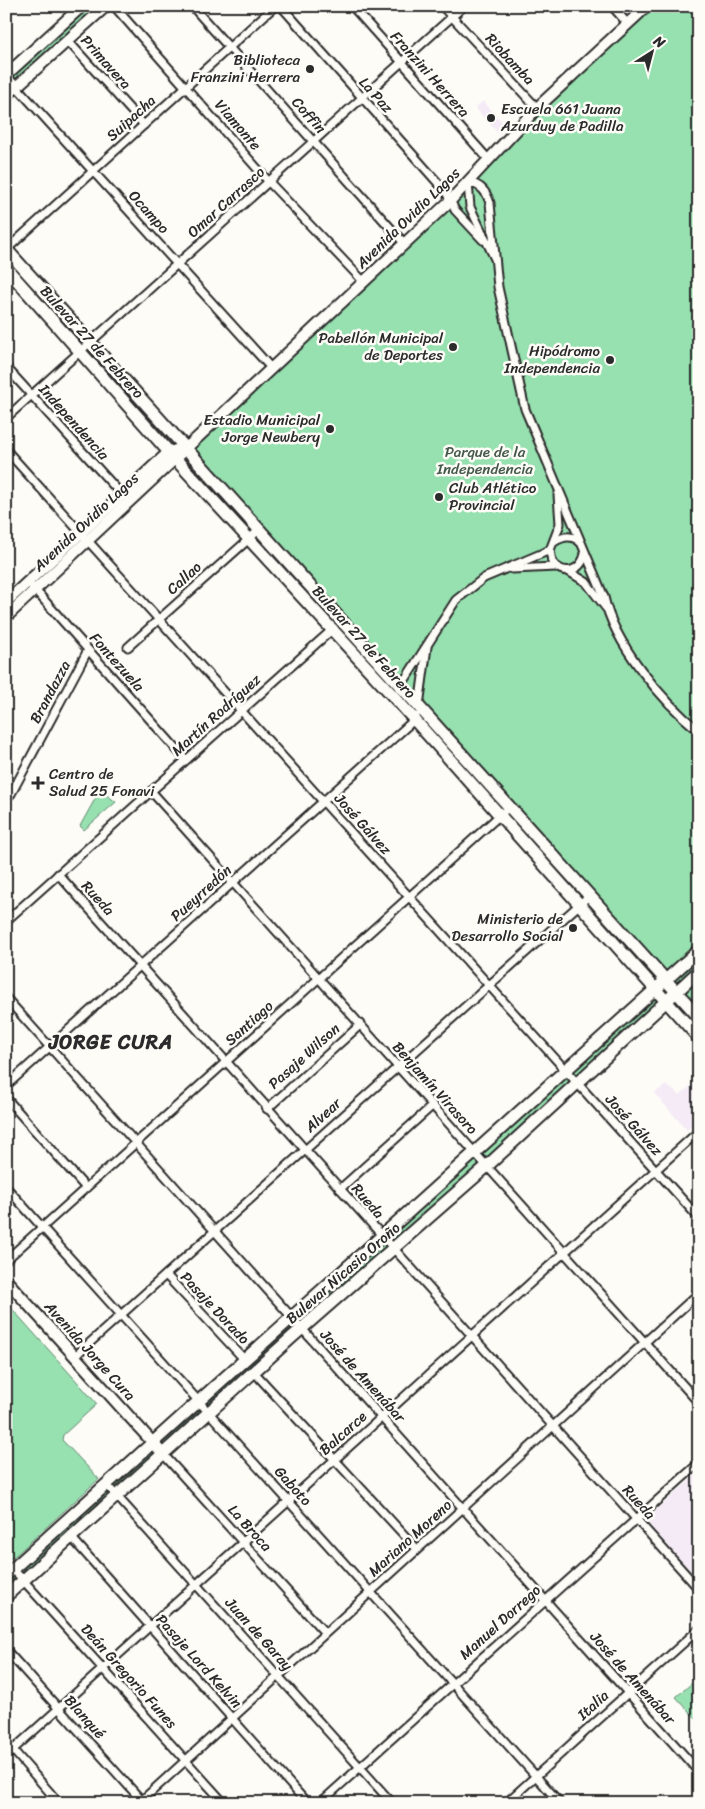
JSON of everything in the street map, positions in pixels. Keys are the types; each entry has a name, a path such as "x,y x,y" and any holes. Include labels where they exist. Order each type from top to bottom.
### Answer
{"main road":[{"path":"6,75 82,6"},
{"path":"6,96 106,6"},
{"name":"Avenida Ovidio Lagos","path":"85,537 122,495 173,455 186,448 450,201 537,108 647,6"},
{"name":"Bulevar 27 de Febrero","path":"6,249 699,1017"},
{"name":"Bulevar 27 de Febrero","path":"6,268 699,1038"},
{"name":"Avenida Ovidio Lagos","path":"6,617 31,586 173,455"},
{"name":"Avenida Ovidio Lagos","path":"6,602 31,586"},
{"name":"Bulevar Nicasio Oroño","path":"9,1572 380,1235 699,950"},
{"name":"Bulevar Nicasio Oroño","path":"6,1596 303,1328 486,1167 699,970"},
{"name":"Avenida Jorge Cura","path":"6,1280 152,1442"},
{"name":"La Broca","path":"152,1442 163,1454"}],"street":[{"name":"Viamonte","path":"114,6 269,182 363,281"},
{"name":"Coffin","path":"192,6 404,244"},
{"name":"Suipacha","path":"6,249 275,6"},
{"name":"La Paz","path":"281,6 360,98 446,192 455,210 490,247"},
{"name":"Franzini Herrera","path":"352,6 489,160"},
{"name":"Riobamba","path":"442,6 537,108"},
{"name":"Omar Carrasco","path":"6,418 464,6"},
{"path":"612,6 628,23"},
{"name":"Primavera","path":"68,40 144,125"},
{"name":"Ocampo","path":"6,75 272,368"},
{"path":"495,259 470,207 468,182 481,187 487,194 490,203 498,287 525,409 557,491 586,553 606,608 618,632 645,674 684,718 699,731"},
{"name":"Independencia","path":"6,367 122,495"},
{"name":"José Gálvez","path":"6,450 699,1218"},
{"path":"395,698 400,686 428,647 443,618 456,600 484,578 550,550 560,524 557,491"},
{"name":"Callao","path":"128,647 259,530"},
{"path":"554,543 561,538 569,536 581,543"},
{"path":"550,550 552,562 556,567"},
{"path":"568,572 577,569 583,562 586,553"},
{"path":"509,569 556,567 586,582 606,608"},
{"name":"Fontezuela","path":"31,586 186,760"},
{"name":"Martín Rodríguez","path":"6,921 341,621"},
{"path":"414,720 419,707 422,671 428,647"},
{"name":"Brandazza","path":"6,797 11,794 88,650"},
{"name":"Pueyrredón","path":"6,1086 414,720"},
{"name":"Benjamín Virasoro","path":"151,791 699,1403"},
{"name":"Santiago","path":"6,1260 510,806"},
{"name":"Rueda","path":"58,874 699,1589"},
{"name":"Alvear","path":"75,1356 590,895"},
{"name":"José de Amenábar","path":"6,998 216,1230 699,1772"},
{"name":"Pasaje Wilson","path":"267,1108 360,1025"},
{"path":"6,1098 86,1188"},
{"path":"340,1189 432,1106"},
{"name":"Balcarce","path":"6,1756 699,1131"},
{"name":"Gaboto","path":"6,1187 560,1803"},
{"name":"Pasaje Dorado","path":"166,1275 244,1359"},
{"name":"Mariano Moreno","path":"141,1802 699,1293"},
{"path":"254,1372 417,1549"},
{"name":"La Broca","path":"163,1454 325,1633"},
{"name":"Manuel Dorrego","path":"320,1803 699,1463"},
{"name":"Juan de Garay","path":"106,1484 392,1803"},
{"name":"Pasaje Lord Kelvin","path":"71,1537 307,1803"},
{"name":"Deán Gregorio Funes","path":"9,1572 23,1580 224,1803"},
{"name":"Italia","path":"506,1803 699,1629"},
{"name":"Blanqué","path":"6,1650 141,1802"},
{"path":"6,1742 60,1803"},
{"path":"695,1803 699,1799"}],"shaded area":[{"name":"Escuela 661 Juana Azurduy de Padilla","path":"483,101 507,127 499,134 475,108"},
{"path":"699,1079 699,1119 687,1130 654,1093 666,1085 680,1095"},
{"path":"699,1472 699,1580 645,1520"}],"green space":[{"path":"82,6 106,6 6,96 6,75"},
{"name":"Parque de la Independencia","path":"647,6 699,6 699,1017 186,448 363,281 537,108"},
{"path":"100,790 116,802 84,830 80,826"},
{"path":"655,990 665,1001 6,1596 6,1575"},
{"path":"6,1302 97,1404 63,1435 62,1440 99,1479 16,1555 6,1561"},
{"path":"699,1677 699,1722 676,1697"}],"place":[{"name":"Biblioteca Franzini Herrera","path":"310,69"},
{"name":"Escuela 661 Juana Azurduy de Padilla","path":"491,118"},
{"name":"Pabellón Municipal de Deportes","path":"453,347"},
{"name":"Hipódromo Independencia","path":"610,360"},
{"name":"Estadio Municipal Jorge Newbery","path":"330,429"},
{"name":"Club Atlético Provincial","path":"439,497"},
{"name":"Centro de Salud 25 Fonavi","path":"38,783"},
{"name":"Ministerio de Desarrollo Social","path":"573,928"}],"district":[{"name":"JORGE CURA","path":"111,1042"}]}
